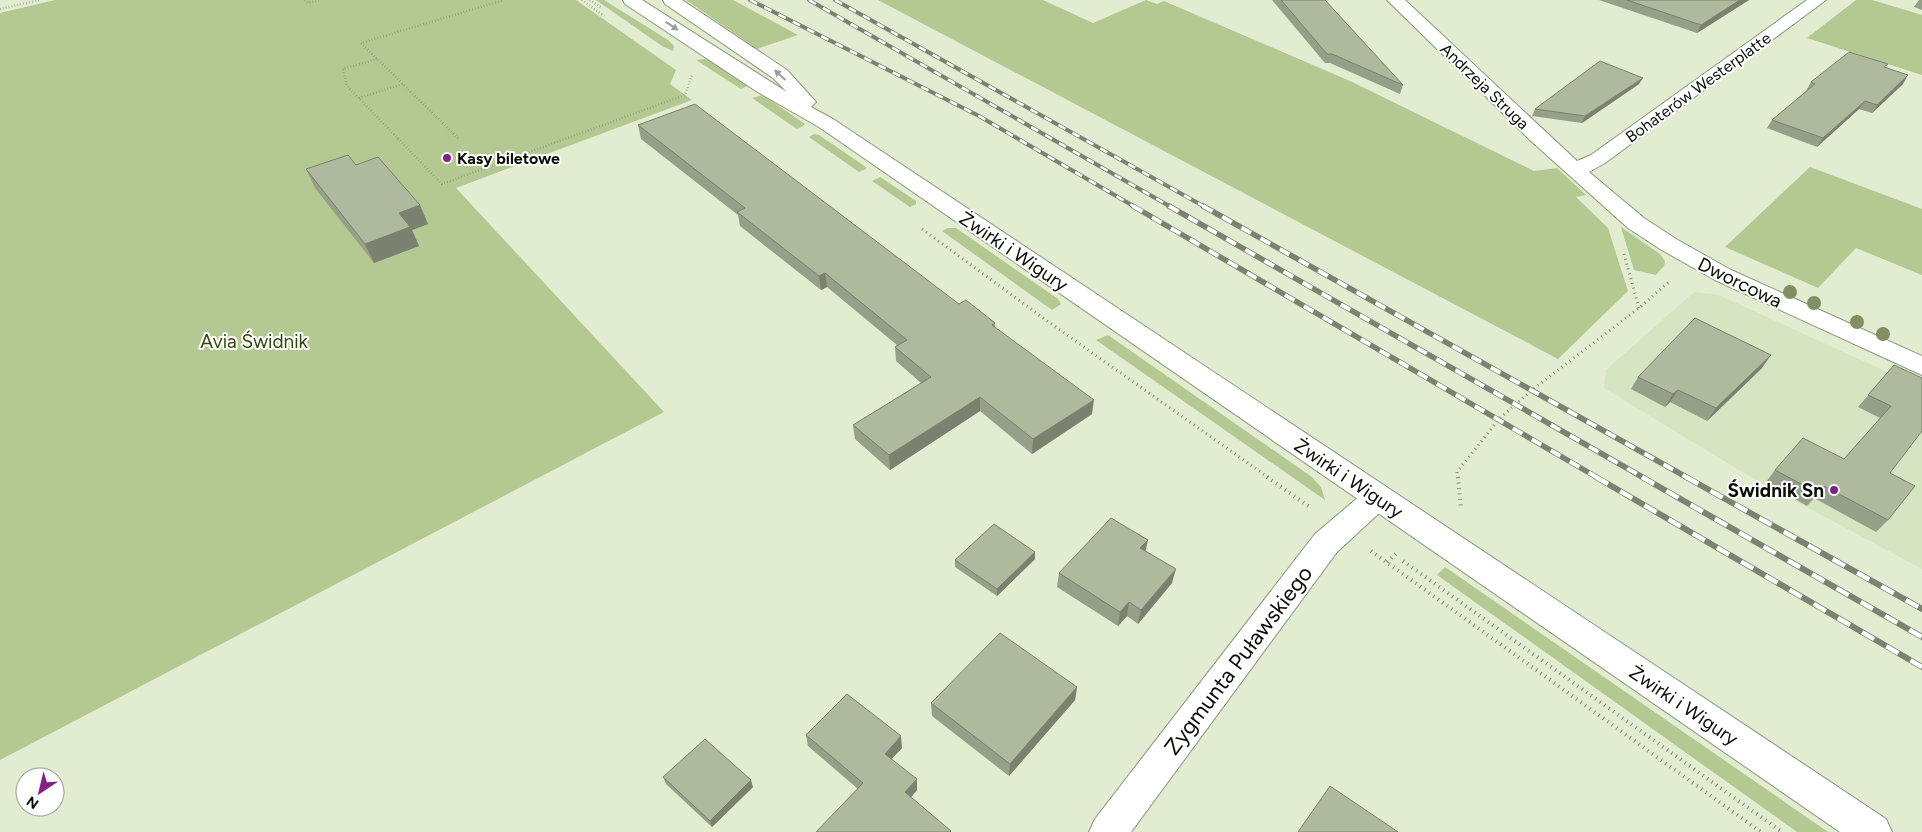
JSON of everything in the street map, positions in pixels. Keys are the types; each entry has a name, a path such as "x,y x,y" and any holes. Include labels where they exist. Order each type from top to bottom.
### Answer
{"main road":[{"path":"631,0 763,87 826,123"},
{"path":"671,0 780,74 826,123"},
{"name":"Andrzeja Struga","path":"1395,0 1538,137 1576,170"},
{"name":"Bohaterów Westerplatte","path":"1576,170 1598,159 1818,0"},
{"name":"Żwirki i Wigury","path":"826,123 1873,832"},
{"name":"Dworcowa","path":"1576,170 1636,223 1694,260 1770,298 1922,366"},
{"name":"Zygmunta Puławskiego","path":"1108,832 1320,551 1378,497"}],"path":[{"path":"0,8 30,0"},
{"path":"0,8 39,0"},
{"path":"305,0 308,3 320,0"},
{"path":"458,138 361,43 504,0"},
{"path":"582,0 612,21"},
{"path":"377,59 343,69 348,86 442,184 685,95 693,70"},
{"path":"359,98 403,84"},
{"path":"918,226 1050,323 1761,832"},
{"path":"1462,514 1457,472 1499,419 1532,390 1639,308 1694,260"}],"shaded area":[{"path":"1694,292 1719,295 1922,388 1922,569 1749,476 1604,388 1606,370"}],"green space":[{"name":"Avia Świdnik","path":"55,0 576,0 676,70 670,84 692,100 456,188 664,412 0,760 0,13"},
{"path":"596,0 604,0 668,40 674,46 673,51 662,46"},
{"path":"686,0 733,0 798,35 757,49"},
{"path":"878,0 1043,0 1093,23 1146,0 1157,4 1164,1 1350,81 1534,171 1557,168 1586,195 1576,197 1608,228 1628,291 1558,359"},
{"path":"1856,0 1872,0 1922,15 1922,75 1807,38"},
{"path":"705,59 713,61 749,85 741,89 696,60"},
{"path":"763,95 805,124 797,129 752,98"},
{"path":"814,134 819,135 866,167 866,169 859,172 809,137"},
{"path":"1810,167 1922,209 1922,275 1856,248 1818,288 1725,247"},
{"path":"880,177 916,201 916,204 910,207 872,181"},
{"path":"1621,227 1660,254 1665,261 1664,266 1656,275 1634,270"},
{"path":"948,228 956,228 1058,299 1061,304 1052,310 942,231"},
{"path":"1108,335 1312,477 1321,487 1325,500 1096,340"},
{"path":"1445,567 1828,832 1797,832 1437,575"}],"building":[{"path":"1281,0 1325,0 1403,85 1332,54 1327,54"},
{"path":"1627,0 1740,0 1701,25"},
{"path":"1849,52 1888,64 1884,67 1908,75 1877,105 1865,101 1823,138 1772,120 1815,84 1811,82"},
{"path":"1600,61 1643,78 1585,116 1535,109"},
{"path":"695,104 959,304 966,300 995,323 992,325 1094,400 1033,439 980,397 889,455 853,425 931,377 895,347 907,340 825,273 819,276 737,212 745,208 638,125"},
{"path":"348,155 356,165 378,157 420,205 399,213 410,227 365,244 306,169"},
{"path":"1695,318 1771,355 1716,408 1678,390 1673,394 1638,377"},
{"path":"1894,365 1922,378 1922,431 1890,473 1915,486 1888,520 1824,486 1818,493 1775,470 1803,438 1844,459 1891,406 1868,395"},
{"path":"1111,518 1148,540 1140,548 1176,569 1141,610 1129,602 1120,612 1059,573"},
{"path":"994,524 1035,552 997,589 955,560"},
{"path":"1000,633 1077,687 1010,764 931,703"},
{"path":"847,694 901,736 885,754 917,779 905,792 950,832 816,832 863,783 806,735"},
{"path":"705,739 751,780 710,821 663,777"},
{"path":"1330,786 1398,832 1298,832"}],"railway":[{"path":"750,0 979,116 1135,207"},
{"path":"809,0 1171,207"},
{"path":"835,0 1205,207"},
{"path":"1133,206 1598,478"},
{"path":"1169,206 1644,478"},
{"path":"1203,206 1688,478"},
{"path":"1596,477 1922,667"},
{"path":"1642,477 1922,637"},
{"path":"1686,477 1922,609"}],"place":[{"name":"Kasy biletowe","path":"447,158"},
{"name":"Świdnik Sn","path":"1834,490"}]}
